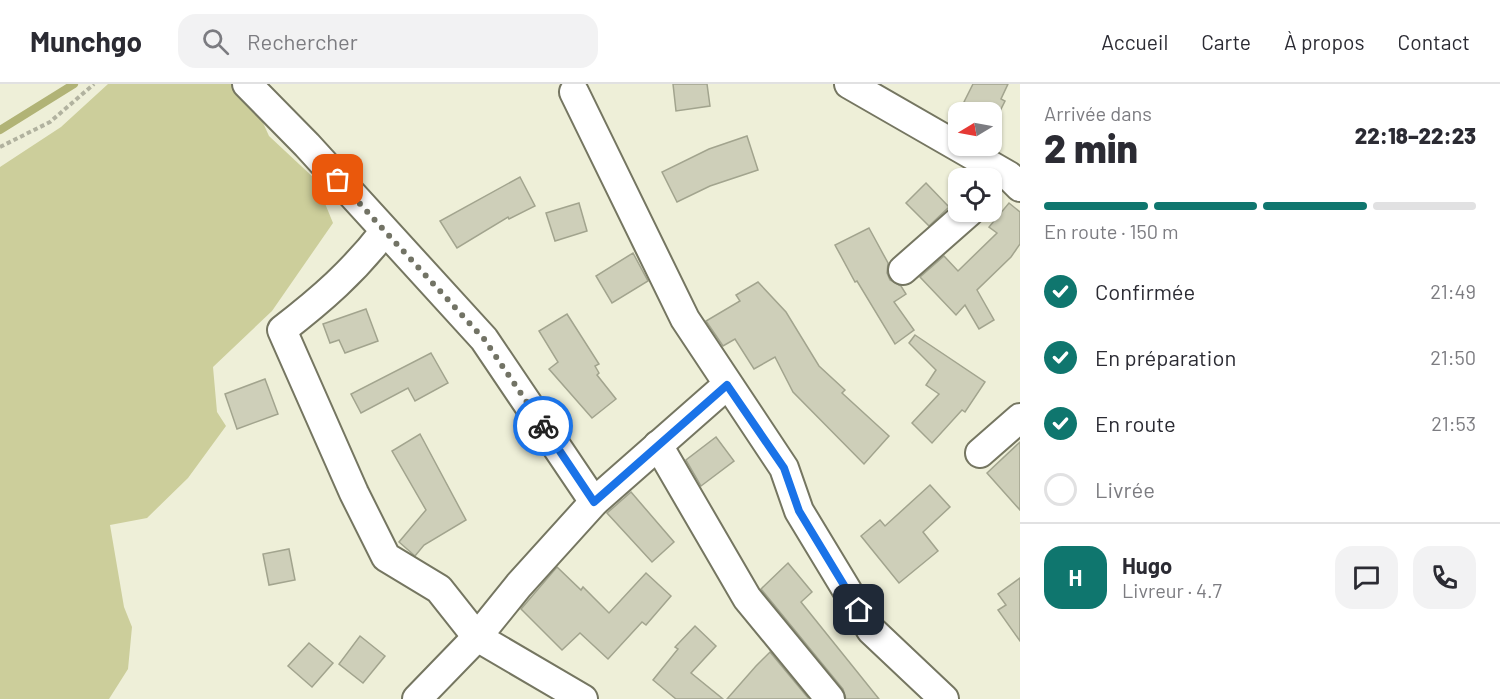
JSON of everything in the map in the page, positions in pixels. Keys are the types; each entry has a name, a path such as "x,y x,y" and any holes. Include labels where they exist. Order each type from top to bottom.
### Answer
{"street":[{"path":"247,84 307,145 484,339 594,502"},
{"path":"849,84 1010,179"},
{"path":"574,92 685,319 784,468 799,511 872,630 944,699"},
{"path":"903,270 958,222"},
{"path":"384,232 342,281 282,330 354,493 386,557 439,588 477,637 583,699"},
{"path":"417,699 477,637 519,585 594,502 727,385"},
{"path":"980,453 1020,418"},
{"path":"658,445 747,598 830,699"}],"path":[{"path":"0,147 50,122 94,84"}],"green space":[{"path":"108,84 239,84 251,96 269,136 315,179 333,223 272,311 213,367 217,412 226,426 188,478 147,518 110,525 124,607 132,627 128,669 109,699 0,699 0,167 61,127"}],"building":[{"path":"673,84 707,84 710,106 676,111"},
{"path":"973,84 1008,84 1001,99 1005,101 1002,107 1002,102 964,102"},
{"path":"747,136 758,170 710,186 677,202 662,172 709,149"},
{"path":"520,177 535,206 509,219 508,217 457,248 440,221"},
{"path":"926,183 948,208 929,226 906,203"},
{"path":"579,203 587,231 555,241 546,213"},
{"path":"1009,203 1020,212 1020,244 1011,257 977,290 994,320 979,329 965,305 956,315 920,277 944,256 958,271 997,233 989,227 993,222 1002,222 1002,211"},
{"path":"869,228 888,263 887,273 890,280 901,286 906,294 894,302 914,330 895,344 857,281 855,282 835,245"},
{"path":"633,253 648,281 612,303 596,276"},
{"path":"758,282 786,312 819,366 845,390 842,393 889,436 864,464 793,392 775,357 754,369 735,339 723,346 706,321 740,301 736,295"},
{"path":"366,309 378,341 345,353 339,340 330,343 323,324"},
{"path":"567,314 599,364 595,366 599,373 597,375 616,399 592,418 549,369 558,362 539,331"},
{"path":"915,335 985,382 965,412 962,410 932,443 912,423 939,394 926,385 936,370 909,343"},
{"path":"431,353 448,383 415,401 408,388 361,413 351,394"},
{"path":"265,379 278,414 237,429 225,394"},
{"path":"420,434 466,520 424,545 415,556 399,542 426,510 392,451"},
{"path":"716,437 734,461 701,486 686,460"},
{"path":"1020,442 1020,510 987,473"},
{"path":"930,485 950,507 923,532 938,551 899,583 861,536 880,520 885,526"},
{"path":"631,492 674,542 652,562 607,513"},
{"path":"289,549 295,580 269,585 263,554"},
{"path":"788,563 812,592 801,602 879,699 846,699 843,689 761,589"},
{"path":"557,567 581,590 583,587 609,613 646,573 671,596 646,625 642,622 608,659 580,633 562,650 521,609"},
{"path":"1020,578 1020,641 998,610 1006,605 998,594"},
{"path":"695,626 716,646 691,673 723,699 676,699 653,680 678,649 675,647"},
{"path":"360,636 385,656 363,683 339,664"},
{"path":"309,643 333,663 312,687 288,666"},
{"path":"770,652 809,699 727,699 756,666"}],"waterway":[{"path":"0,130 74,84"}],"way so far":[{"path":"338,180 484,339 543,426"}],"route":[{"path":"543,426 594,502 727,385 784,468 799,511 859,610"}]}
